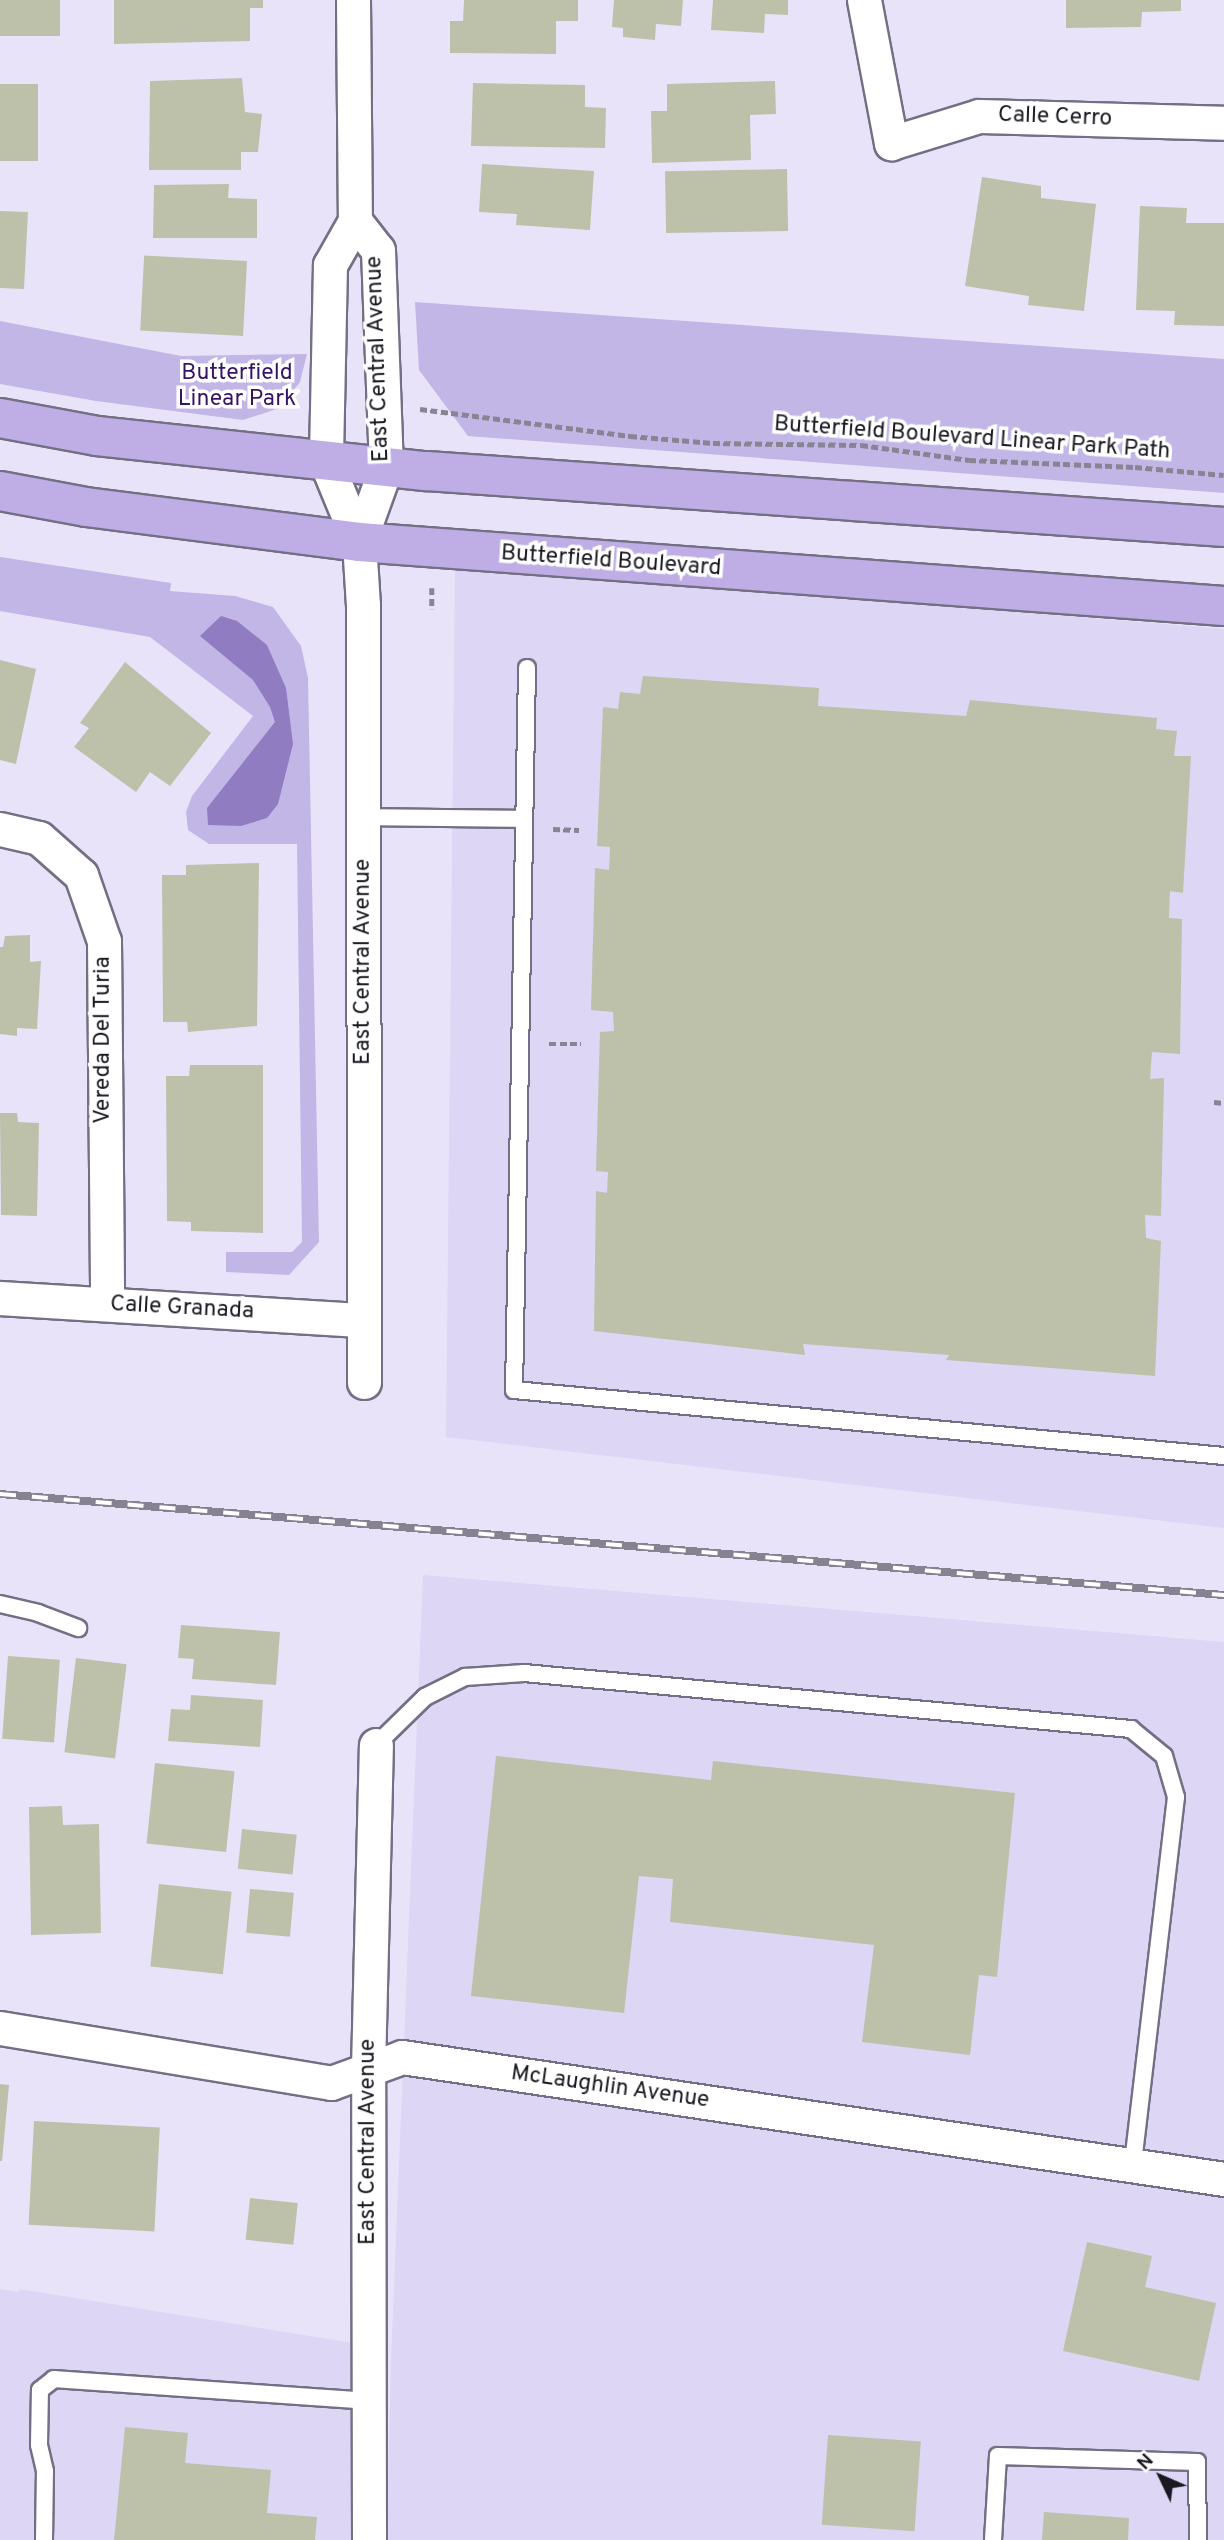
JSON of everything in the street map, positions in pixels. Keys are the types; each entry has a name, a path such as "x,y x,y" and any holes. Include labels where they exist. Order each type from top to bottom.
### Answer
{"main road":[{"path":"0,418 97,436 326,462 1224,527"},
{"name":"Butterfield Boulevard","path":"0,491 99,509 359,542 1224,606"}],"street":[{"path":"353,0 355,221"},
{"name":"Calle Cerro","path":"864,0 891,143 979,116 1224,123"},
{"name":"East Central Avenue","path":"359,542 386,467 378,250 355,221 330,265 326,462 359,542 364,610 363,1382"},
{"name":"Vereda Del Turia","path":"0,829 39,838 82,875 104,941 107,1304"},
{"name":"Calle Granada","path":"0,1298 363,1320"},
{"name":"East Central Avenue","path":"369,2540 368,2068 376,1745"},
{"name":"McLaughlin Avenue","path":"0,2028 331,2083 402,2057 1224,2179"}],"lane":[{"path":"527,668 514,1390 1224,1456"},
{"path":"364,817 524,819"},
{"path":"0,1604 38,1613 78,1628"},
{"path":"376,1745 425,1697 465,1676 524,1673 1131,1729 1164,1756 1176,1797 1133,2165"},
{"path":"44,2540 45,2471 39,2445 40,2390 54,2379 369,2401"},
{"path":"993,2540 998,2456 1197,2462 1198,2540"}],"path":[{"name":"Butterfield Boulevard Linear Park Path","path":"425,409 630,436 713,443 861,445 969,460 1135,467 1224,475"},
{"path":"1214,1102 1224,1103"}],"shaded area":[{"path":"455,566 1224,629 1224,1528 446,1437"},
{"path":"221,616 237,621 267,645 286,688 293,744 278,804 267,818 241,826 208,825 207,808 275,722 270,707 253,680 200,636"},
{"path":"423,1575 1224,1642 1224,2540 387,2540 391,2361"},
{"path":"0,2289 19,2292 19,2289 353,2343 355,2540 0,2540"}],"green space":[{"path":"415,302 1224,359 1224,493 468,436 419,370"},
{"name":"Butterfield Linear Park","path":"0,321 181,356 307,354 300,382 280,408 243,420 96,401 0,384"},
{"path":"0,557 171,583 170,591 235,596 273,607 301,646 308,678 319,1242 289,1275 226,1272 226,1252 292,1252 302,1242 297,844 209,844 188,830 186,812 192,796 253,716 150,637 0,611"}],"building":[{"path":"0,0 60,0 60,36 0,36"},
{"path":"114,0 263,0 263,8 250,8 250,41 114,44"},
{"path":"464,0 578,0 578,21 556,21 556,54 450,53 450,21 463,21"},
{"path":"614,0 683,0 681,26 656,24 655,40 623,37 623,28 612,27"},
{"path":"713,0 788,0 788,15 765,14 764,33 711,30"},
{"path":"1066,0 1181,0 1181,11 1142,12 1141,27 1066,28"},
{"path":"242,78 245,112 262,114 258,152 241,152 241,170 149,170 150,81"},
{"path":"775,81 776,114 750,115 751,160 652,163 651,111 667,111 667,84"},
{"path":"473,83 585,85 585,107 606,108 605,148 471,146"},
{"path":"0,84 38,84 38,161 0,161"},
{"path":"482,164 594,171 590,230 516,225 517,214 479,212"},
{"path":"787,169 788,231 666,233 665,171"},
{"path":"982,177 1041,186 1041,198 1096,204 1084,311 1028,305 1029,296 965,286"},
{"path":"229,184 228,198 257,199 257,238 153,238 154,185"},
{"path":"1140,206 1187,208 1186,223 1224,223 1224,326 1174,325 1175,311 1136,310"},
{"path":"0,211 28,212 24,289 0,288"},
{"path":"144,256 247,261 243,336 140,331"},
{"path":"0,660 36,669 16,764 0,760"},
{"path":"125,662 211,733 170,786 150,772 136,792 74,747 89,728 80,723"},
{"path":"643,676 819,688 818,706 966,716 970,700 1157,718 1156,729 1177,731 1174,756 1191,756 1183,893 1170,891 1169,918 1182,919 1180,1054 1152,1052 1150,1079 1164,1078 1161,1216 1145,1215 1146,1238 1161,1241 1155,1376 946,1360 949,1355 803,1344 805,1355 594,1331 596,1191 607,1193 608,1172 596,1171 600,1032 614,1031 613,1012 591,1010 595,868 609,870 610,847 597,846 603,707 618,709 620,692 640,694"},
{"path":"259,863 257,1026 188,1032 187,1022 163,1022 162,875 186,875 186,865"},
{"path":"30,935 30,962 41,961 37,1029 17,1028 17,1036 0,1034 0,947 3,947 5,936"},
{"path":"190,1065 263,1065 263,1233 191,1231 191,1222 167,1221 166,1076 189,1076"},
{"path":"0,1113 17,1113 18,1122 39,1123 37,1216 1,1215"},
{"path":"181,1625 280,1632 276,1685 192,1679 194,1659 178,1658"},
{"path":"8,1656 60,1660 54,1742 2,1739"},
{"path":"76,1658 127,1664 115,1759 64,1752"},
{"path":"191,1695 263,1700 260,1747 168,1741 171,1709 190,1710"},
{"path":"496,1756 711,1780 713,1761 1015,1793 997,1977 979,1975 970,2055 862,2042 874,1945 670,1922 673,1879 639,1876 624,2013 471,1996"},
{"path":"155,1763 235,1771 226,1852 147,1844"},
{"path":"62,1806 63,1825 99,1824 101,1933 31,1935 29,1807"},
{"path":"242,1829 297,1835 293,1875 238,1869"},
{"path":"159,1884 232,1892 223,1974 150,1967"},
{"path":"250,1889 294,1893 290,1937 246,1933"},
{"path":"0,2084 9,2085 2,2161 0,2161"},
{"path":"34,2121 160,2128 154,2231 29,2225"},
{"path":"250,2198 298,2203 293,2245 246,2240"},
{"path":"1087,2242 1152,2256 1145,2287 1216,2303 1199,2381 1063,2351"},
{"path":"125,2427 188,2433 185,2463 271,2470 267,2513 317,2517 315,2540 114,2540"},
{"path":"828,2435 921,2441 914,2531 822,2525"},
{"path":"1044,2512 1129,2518 1128,2540 1042,2540"}],"railway":[{"path":"0,1494 1224,1595"}]}
